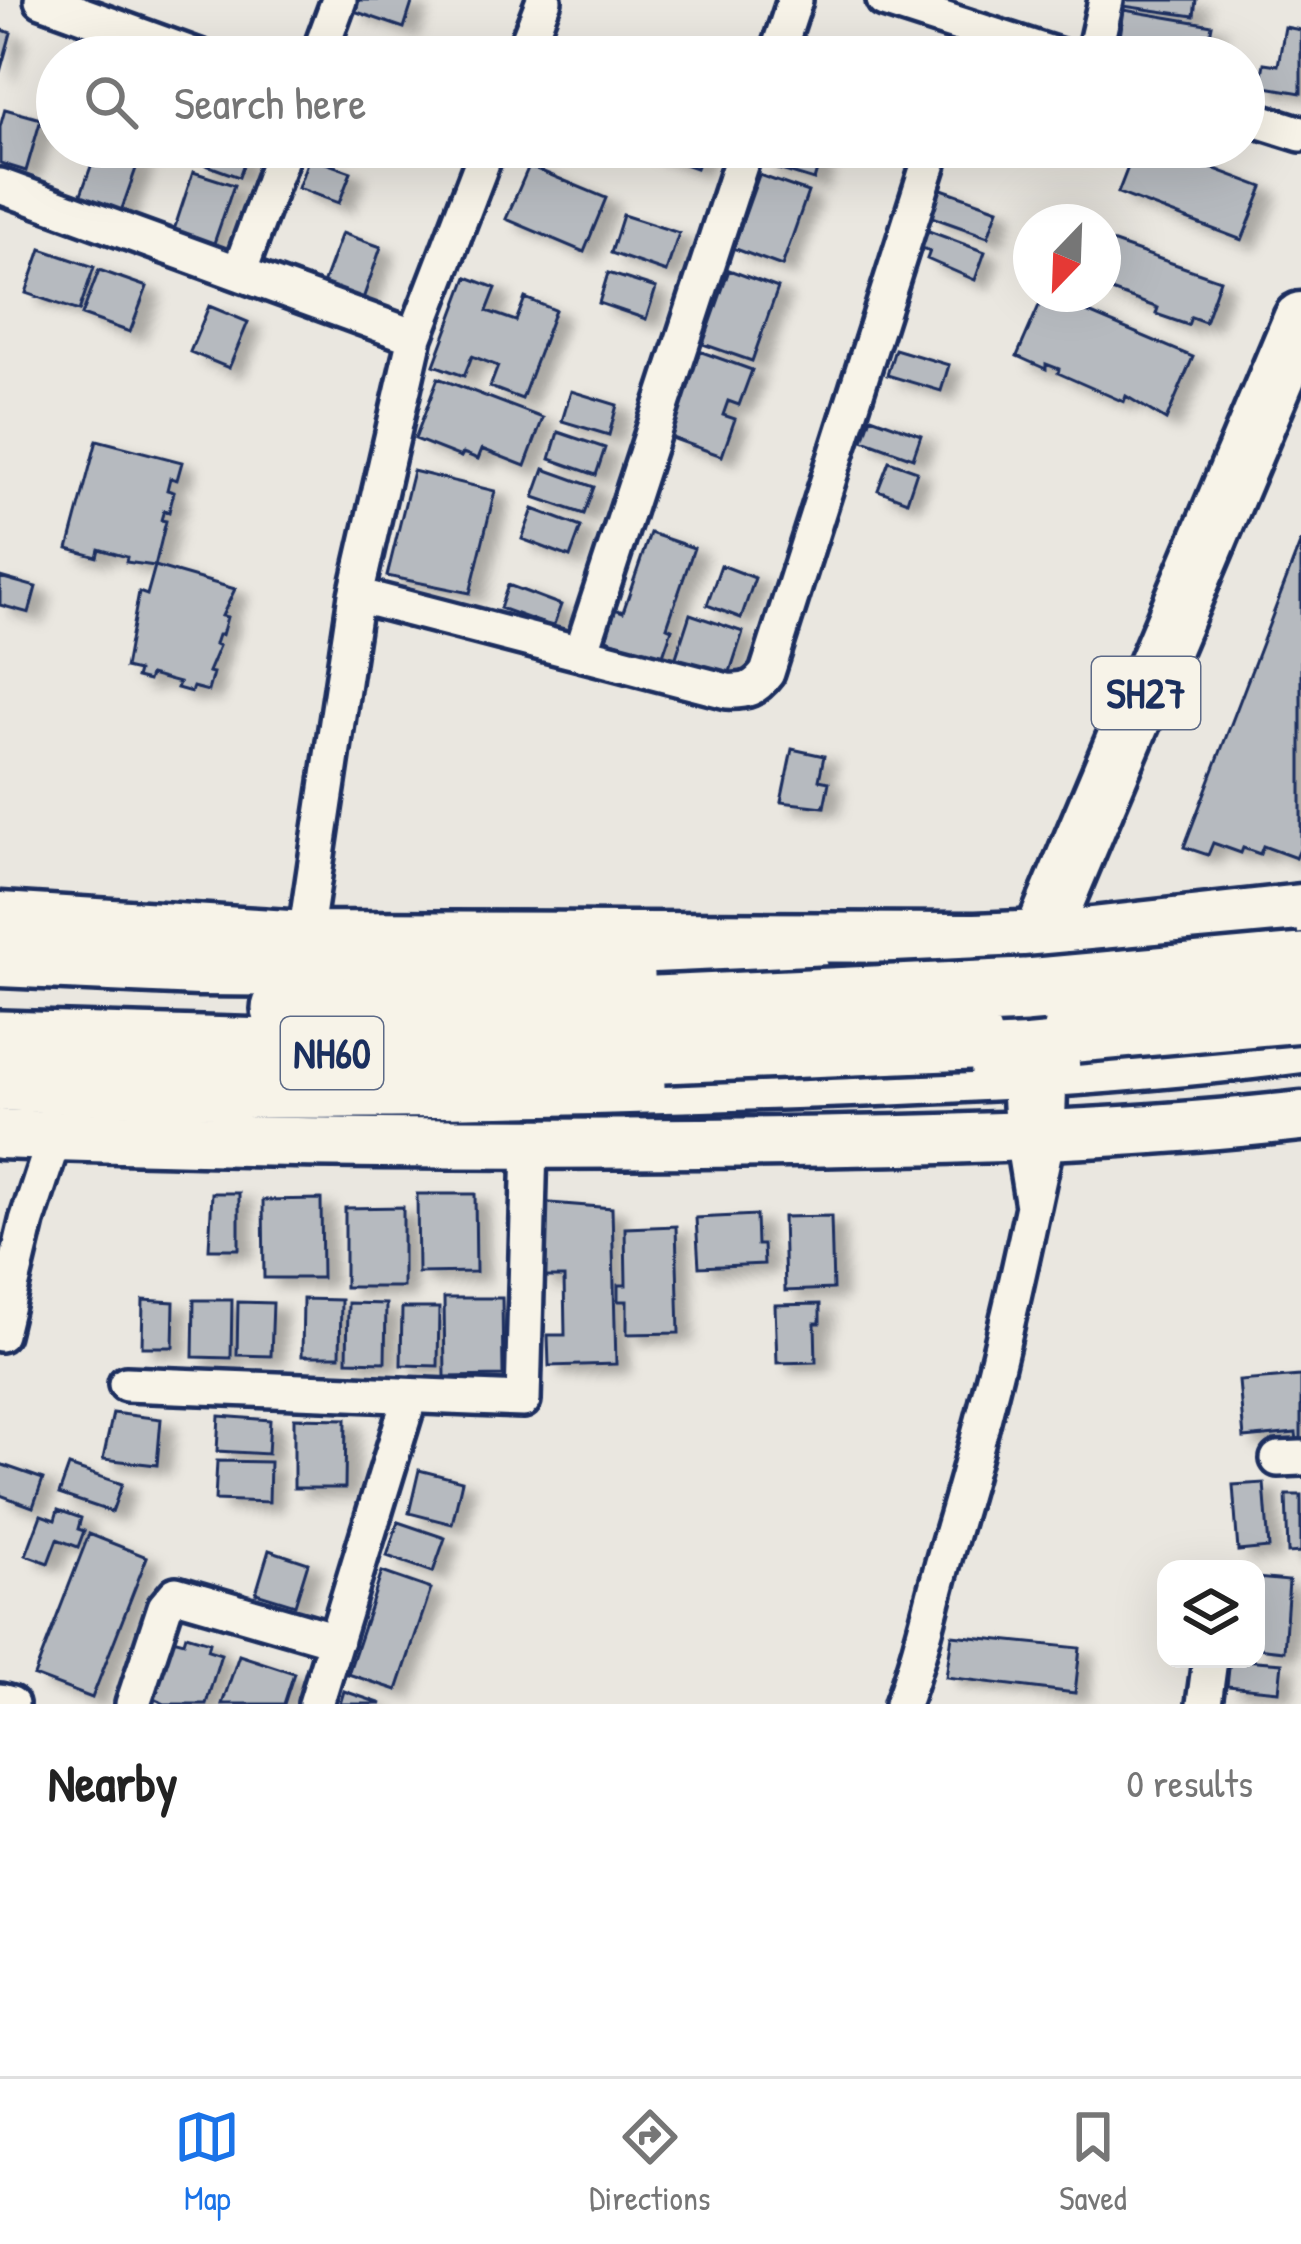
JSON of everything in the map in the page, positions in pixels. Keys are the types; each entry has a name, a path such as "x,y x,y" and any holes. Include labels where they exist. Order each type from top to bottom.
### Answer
{"highway":[{"name":"NH60","path":"0,1043 374,1054 1301,966"},
{"name":"NH60","path":"0,1002 660,1029 1008,1036 1301,1010"}],"main road":[{"name":"SH27","path":"1034,1073 1057,951 1301,320"},
{"name":"SH27","path":"1057,951 1301,403"},
{"path":"0,959 501,973 1301,946"},
{"path":"0,1083 262,1092 470,1092 1034,1073 1301,1045"}],"street":[{"path":"42,0 141,36"},
{"path":"326,36 339,0"},
{"path":"530,36 544,0"},
{"path":"783,36 794,0"},
{"path":"884,0 953,36"},
{"path":"1098,36 1106,0"},
{"path":"1265,123 1301,134"},
{"path":"239,273 277,168"},
{"path":"305,936 356,595 415,337 480,168"},
{"path":"581,653 739,168"},
{"path":"356,595 727,691 751,689 767,673 927,168"},
{"path":"0,186 415,337"},
{"path":"0,917 305,936 1057,951 1301,909"},
{"path":"902,1704 994,1378 1033,1206 1034,1073"},
{"path":"0,1134 530,1144 1035,1137 1301,1116"},
{"path":"0,1334 27,1222 55,1136"},
{"path":"126,1384 524,1400 530,1144"},
{"path":"316,1704 410,1396"},
{"path":"133,1704 165,1607 176,1594 336,1640"},
{"path":"1204,1704 1209,1668"},
{"path":"0,1701 11,1704"}],"building":[{"path":"357,0 413,0 404,28 354,11"},
{"path":"1124,0 1196,0 1194,16 1123,6"},
{"path":"1124,10 1212,25 1210,36 1120,36"},
{"path":"1285,27 1301,30 1301,93 1265,87 1265,63 1278,65"},
{"path":"0,29 11,33 0,72"},
{"path":"5,109 36,118 26,171 0,163"},
{"path":"90,168 136,168 118,220 77,205"},
{"path":"214,168 242,168 239,177"},
{"path":"305,168 351,172 339,203 298,188"},
{"path":"528,168 606,198 584,252 506,219"},
{"path":"775,168 818,168 814,180"},
{"path":"1128,168 1213,168 1263,187 1242,240 1118,193"},
{"path":"193,172 234,185 213,246 173,233"},
{"path":"759,175 808,192 782,266 733,248"},
{"path":"939,188 998,209 988,237 929,216"},
{"path":"623,215 679,233 666,272 611,253"},
{"path":"926,230 985,252 975,280 927,259 930,251 919,247"},
{"path":"342,233 381,247 363,299 323,284"},
{"path":"1121,245 1220,280 1205,322 1191,317 1188,325 1156,314 1158,308 1121,295"},
{"path":"41,249 94,267 79,311 26,293"},
{"path":"99,270 147,287 130,332 82,315"},
{"path":"729,270 778,288 752,361 703,344"},
{"path":"608,273 656,288 646,319 599,303"},
{"path":"467,277 496,288 487,311 516,321 525,298 555,310 522,399 490,387 498,366 472,356 464,376 434,365"},
{"path":"209,306 248,322 229,368 190,352"},
{"path":"1036,312 1087,312 1193,357 1166,420 1126,396 1124,402 1058,373 1059,369 1046,364 1046,369 1017,356"},
{"path":"895,349 949,365 941,391 887,375"},
{"path":"699,351 752,370 739,405 728,401 723,415 735,419 722,456 669,437"},
{"path":"438,378 543,418 525,466 482,449 478,459 463,453 461,457 415,439"},
{"path":"571,391 617,405 609,435 562,421"},
{"path":"871,417 921,435 913,458 863,440"},
{"path":"558,432 605,448 596,475 550,459"},
{"path":"97,440 182,462 177,480 170,478 167,490 174,492 169,512 164,510 161,520 166,521 155,566 126,562 127,557 99,549 97,557 68,549"},
{"path":"889,461 917,471 907,501 878,490"},
{"path":"544,469 594,487 584,514 534,497"},
{"path":"413,471 495,491 470,593 387,576"},
{"path":"533,509 581,527 570,557 522,539"},
{"path":"650,533 694,548 667,627 672,629 662,658 606,639 615,609 623,612"},
{"path":"1301,541 1301,847 1296,858 1263,846 1260,854 1243,848 1241,853 1213,843 1208,855 1184,847"},
{"path":"721,565 755,578 741,618 707,605"},
{"path":"155,566 235,589 222,616 227,617 215,644 219,646 208,672 213,673 208,691 193,687 191,692 177,688 179,683 150,675 148,681 136,678 138,671 125,668 139,592 147,595"},
{"path":"0,577 36,587 29,613 0,605"},
{"path":"508,585 561,605 553,627 500,608"},
{"path":"690,614 743,632 727,681 674,663"},
{"path":"792,749 824,756 819,780 829,782 824,807 781,802"},
{"path":"212,1193 239,1193 239,1249 209,1249"},
{"path":"417,1194 475,1194 476,1272 418,1273"},
{"path":"321,1199 322,1278 264,1278 263,1200"},
{"path":"525,1201 612,1208 616,1364 549,1366 548,1335 565,1335 564,1277 542,1277"},
{"path":"403,1207 403,1287 345,1287 345,1208"},
{"path":"756,1215 757,1245 763,1245 764,1264 699,1267 696,1218"},
{"path":"831,1216 833,1289 785,1291 783,1217"},
{"path":"676,1226 679,1333 627,1334 627,1301 618,1301 618,1285 626,1285 625,1228"},
{"path":"444,1298 502,1298 503,1376 445,1377"},
{"path":"303,1299 341,1300 340,1356 302,1356"},
{"path":"143,1300 174,1302 173,1347 142,1347"},
{"path":"194,1300 232,1300 231,1358 193,1357"},
{"path":"238,1302 273,1303 271,1356 237,1355"},
{"path":"348,1303 386,1304 385,1362 347,1361"},
{"path":"820,1304 820,1323 815,1323 816,1362 777,1363 775,1305"},
{"path":"402,1308 439,1308 438,1366 401,1365"},
{"path":"1301,1376 1301,1441 1296,1433 1244,1438 1239,1381"},
{"path":"113,1413 161,1419 157,1465 103,1459"},
{"path":"219,1416 270,1420 268,1454 217,1451"},
{"path":"294,1418 346,1419 345,1488 294,1488"},
{"path":"217,1461 270,1462 269,1502 215,1500"},
{"path":"0,1464 43,1479 33,1507 0,1495"},
{"path":"69,1466 122,1484 112,1512 59,1494"},
{"path":"419,1470 462,1481 452,1524 409,1513"},
{"path":"1264,1483 1269,1548 1238,1551 1233,1485"},
{"path":"1286,1495 1301,1495 1301,1552 1288,1553"},
{"path":"58,1510 81,1518 78,1529 84,1531 78,1547 57,1539 48,1563 26,1555 41,1515 55,1520"},
{"path":"398,1522 445,1538 433,1572 387,1556"},
{"path":"89,1534 147,1557 92,1698 34,1676"},
{"path":"269,1550 308,1563 295,1605 256,1593"},
{"path":"382,1572 431,1589 397,1690 348,1674"},
{"path":"1265,1579 1289,1581 1284,1651 1265,1649"},
{"path":"186,1635 210,1642 208,1650 221,1654 206,1704 165,1704 151,1697 169,1638 184,1642"},
{"path":"952,1635 1080,1648 1075,1693 946,1677"},
{"path":"239,1655 294,1673 284,1704 222,1704"},
{"path":"1282,1663 1279,1691 1227,1686 1229,1668"},
{"path":"344,1691 382,1704 340,1704"}]}
